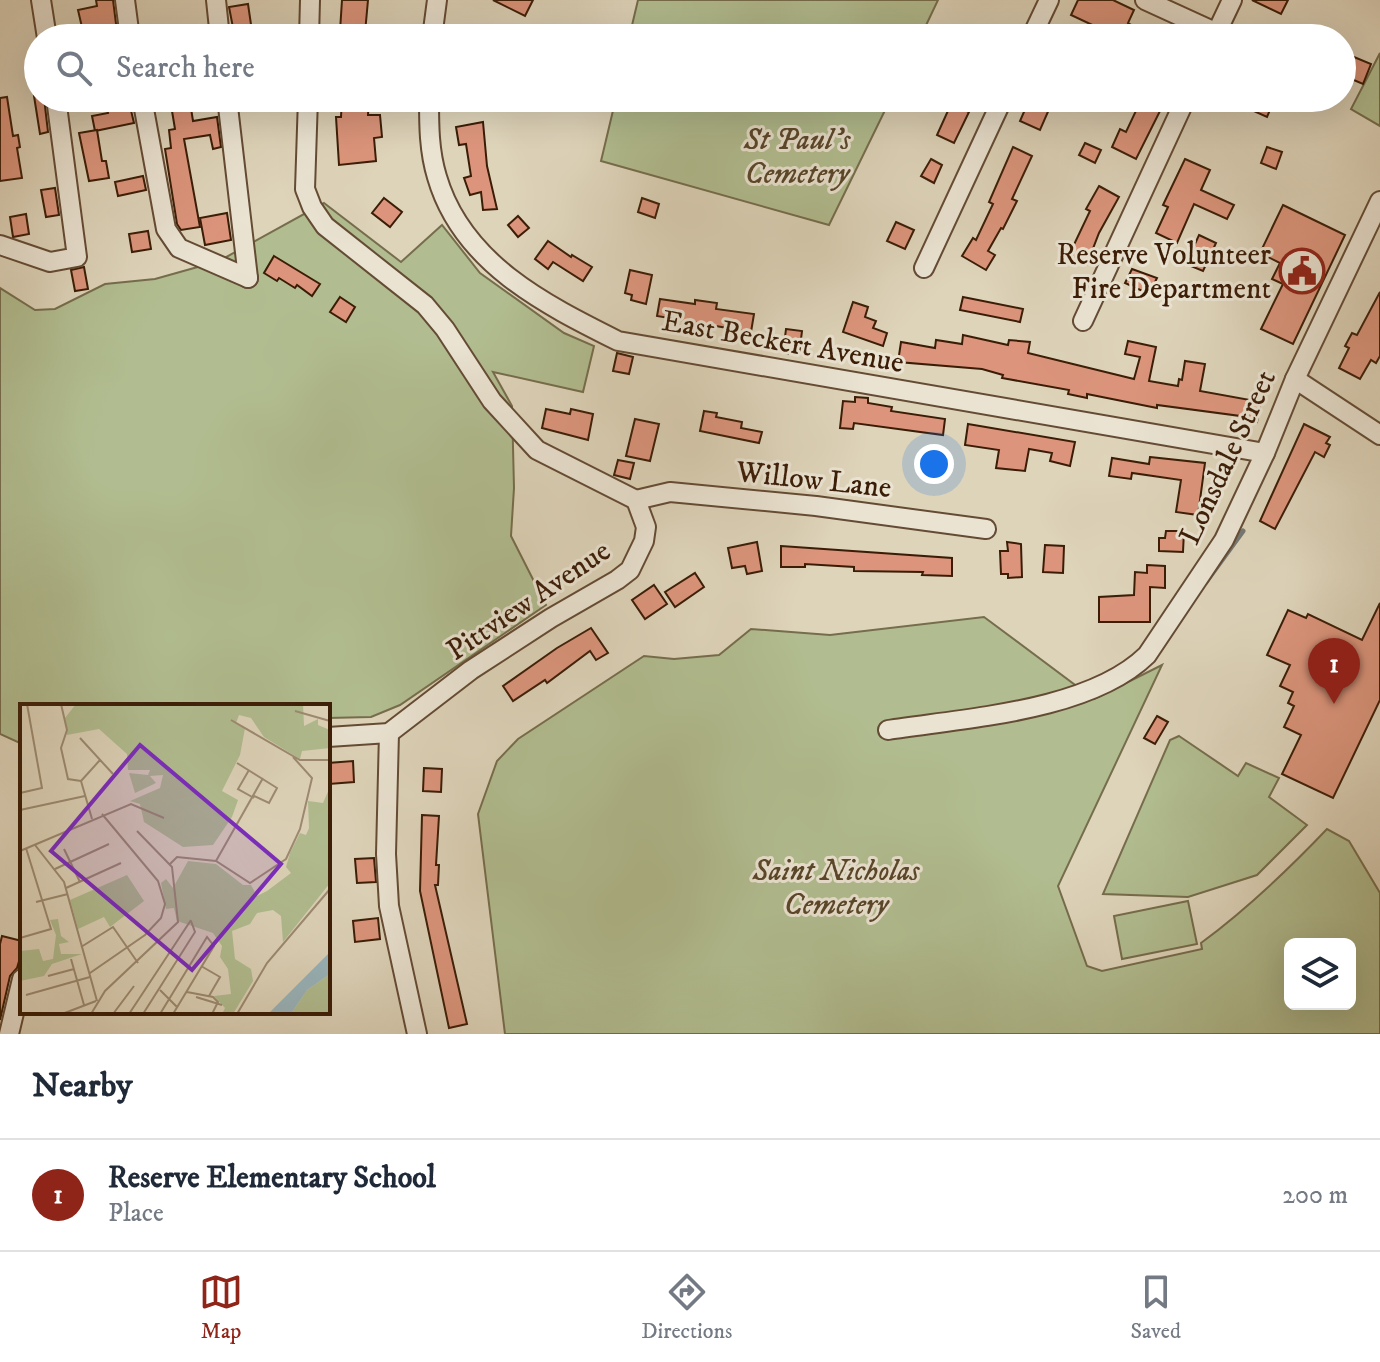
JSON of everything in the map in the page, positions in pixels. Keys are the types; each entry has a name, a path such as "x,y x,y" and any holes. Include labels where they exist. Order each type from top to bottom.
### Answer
{"street":[{"path":"41,0 45,24"},
{"path":"125,0 128,24"},
{"path":"216,0 219,24"},
{"path":"309,24 310,0"},
{"path":"434,24 437,0"},
{"path":"1038,24 1049,0"},
{"path":"1145,0 1194,24"},
{"path":"1223,24 1232,0"},
{"path":"0,245 50,262 77,257 58,112"},
{"path":"145,112 166,229 179,248 248,278 229,112"},
{"name":"Pittview Avenue","path":"308,112 305,189 312,207 325,226 425,305 445,329 492,401 537,450 636,500 646,527 644,541 630,570 471,670 389,733"},
{"name":"East Beckert Avenue","path":"429,112 430,144 437,179 473,245 496,268 532,295 618,341 1265,453"},
{"path":"924,268 996,112"},
{"path":"1083,321 1180,112"},
{"name":"Lonsdale Street","path":"888,730 1075,697 1131,671 1147,655 1224,540 1265,453 1295,379 1380,201"},
{"path":"1295,379 1380,435"},
{"name":"Willow Lane","path":"636,500 670,492 816,506 986,529"},
{"path":"330,737 389,733 386,854 389,906 417,1034"},
{"path":"9,1034 20,987"}],"green space":[{"name":"St Paul's Cemetery","path":"638,0 938,0 927,24 632,24"},
{"path":"1380,53 1380,126 1356,112 1356,99"},
{"name":"St Paul's Cemetery","path":"613,112 884,112 829,225 601,161"},
{"path":"324,203 401,262 442,225 480,273 564,333 594,346 583,392 493,372 512,406 514,488 511,536 546,605 400,705 371,717 330,718 330,704 20,704 20,743 0,734 0,288 35,310 55,309 105,284 155,279 219,261"},
{"name":"Saint Nicholas Cemetery","path":"984,617 1094,699 1162,665 1058,886 1087,966 1102,971 1202,949 1201,943 1266,889 1327,829 1349,841 1380,893 1380,1034 505,1034 478,814 497,761 518,739 644,656 674,659 719,655 751,629 830,635"},
{"path":"1179,736 1238,776 1246,763 1279,778 1269,797 1307,825 1257,875 1188,897 1103,894 1170,740"},
{"path":"1188,901 1197,944 1122,959 1114,916"}],"building":[{"path":"96,0 113,0 116,24 81,24 78,10 97,6"},
{"path":"342,0 368,0 366,24 340,24"},
{"path":"493,0 533,0 525,16"},
{"path":"1078,0 1113,0 1134,10 1130,24 1090,24 1071,15"},
{"path":"1252,0 1288,0 1281,14"},
{"path":"248,4 251,24 232,24 229,7"},
{"path":"1356,58 1371,64 1363,84 1356,81"},
{"path":"7,97 13,136 18,135 22,178 0,181 0,98"},
{"path":"37,112 46,112 48,132 40,134"},
{"path":"131,112 134,123 95,131 92,116"},
{"path":"172,112 192,112 193,121 217,117 221,147 213,149 210,135 184,139 200,227 181,230 177,224 165,149 171,148 169,130 175,129"},
{"path":"341,112 380,115 382,137 374,138 376,161 339,165 336,117 341,117"},
{"path":"947,112 969,112 954,143 937,135"},
{"path":"1024,112 1048,112 1040,130 1020,121"},
{"path":"1135,112 1160,112 1136,159 1112,147 1120,129 1126,132"},
{"path":"483,122 487,166 497,209 483,210 481,192 470,195 464,178 471,176 466,144 459,145 456,127"},
{"path":"97,130 102,161 106,161 109,178 89,181 79,133"},
{"path":"1085,143 1101,150 1095,163 1079,155"},
{"path":"1013,147 1032,156 1012,199 1017,201 988,251 995,255 986,270 962,256 973,238 976,240 993,204 989,202"},
{"path":"1267,147 1282,152 1276,169 1261,163"},
{"path":"931,159 942,165 934,183 921,176"},
{"path":"1185,159 1210,170 1201,190 1234,205 1227,219 1194,204 1177,243 1156,233 1168,207 1163,205"},
{"path":"143,176 146,190 118,196 115,182"},
{"path":"1099,186 1119,197 1099,233 1087,264 1069,255 1090,211 1086,209"},
{"path":"55,188 59,215 46,217 41,190"},
{"path":"384,198 402,212 390,227 372,213"},
{"path":"642,198 659,204 655,218 638,212"},
{"name":"Reserve Volunteer Fire Department","path":"1283,205 1345,235 1293,344 1261,329 1283,284 1272,279 1280,263 1260,253"},
{"path":"227,213 231,240 205,245 200,218"},
{"path":"26,214 29,234 13,237 10,217"},
{"path":"518,216 529,228 518,237 508,225"},
{"path":"896,222 914,230 905,249 887,241"},
{"path":"148,231 151,249 132,252 129,234"},
{"path":"1199,235 1216,243 1203,271 1186,264"},
{"path":"548,241 592,267 583,281 553,262 548,269 535,259"},
{"path":"274,256 320,284 312,296 297,285 295,288 264,273"},
{"path":"84,267 88,289 75,291 71,270"},
{"path":"1132,269 1157,278 1149,294 1125,283"},
{"path":"630,270 652,275 646,304 631,300 632,295 625,293"},
{"path":"1380,292 1380,356 1376,363 1371,360 1360,379 1339,368 1349,348 1345,346 1352,333 1357,335"},
{"path":"340,297 355,307 346,322 330,312"},
{"path":"963,297 1023,309 1020,322 960,310"},
{"path":"660,299 695,304 695,300 717,303 716,309 754,314 751,332 657,316"},
{"path":"853,302 868,307 865,317 876,321 873,328 887,333 883,346 843,332"},
{"path":"786,329 802,331 799,355 783,353"},
{"path":"963,335 1008,345 1009,340 1030,342 1028,353 1134,379 1140,357 1125,354 1128,341 1156,347 1149,381 1178,386 1185,361 1205,364 1200,391 1261,402 1257,422 1240,416 1157,405 1157,408 1087,394 1087,398 1068,394 1069,390 1002,378 1003,375 982,369 898,362 901,342 935,348 936,340 962,344"},
{"path":"617,353 633,357 629,374 613,371"},
{"path":"855,397 868,398 868,403 892,407 891,411 945,419 943,435 854,423 853,429 840,428 843,401 855,402"},
{"path":"546,409 570,414 571,409 593,414 588,440 542,428"},
{"path":"704,411 717,413 716,417 742,422 741,428 762,432 759,443 700,431"},
{"path":"635,419 659,424 650,461 626,456"},
{"path":"968,424 1075,442 1070,466 1050,461 1052,453 1029,449 1025,471 996,468 999,450 965,445"},
{"path":"1304,424 1330,437 1326,443 1330,445 1324,457 1315,452 1275,529 1260,521"},
{"path":"1150,457 1205,463 1198,515 1176,512 1181,480 1132,473 1131,479 1109,476 1112,458 1149,464"},
{"path":"618,460 634,463 630,479 614,475"},
{"path":"1166,531 1184,531 1183,552 1159,551 1159,538 1165,538"},
{"path":"757,542 762,571 747,574 745,566 732,568 728,548"},
{"path":"1007,542 1021,544 1022,577 1008,578 1008,574 1001,574 1000,551 1008,551"},
{"path":"1045,545 1064,546 1063,573 1043,572"},
{"path":"781,546 952,558 952,576 922,575 923,572 854,571 854,567 805,564 805,567 781,567"},
{"path":"1147,565 1165,566 1165,588 1150,587 1150,622 1099,622 1099,597 1134,595 1135,572 1147,573"},
{"path":"695,573 704,587 675,607 665,592"},
{"path":"654,585 667,604 645,619 632,600"},
{"path":"1380,603 1380,700 1333,798 1282,774 1301,735 1284,727 1294,706 1288,703 1293,692 1280,686 1290,665 1267,655 1288,610 1306,618 1308,614 1362,640"},
{"path":"591,628 608,653 596,660 590,651 547,683 545,680 513,701 503,686"},
{"path":"1157,716 1168,722 1155,744 1144,738"},
{"path":"353,761 354,782 330,784 330,763"},
{"path":"424,768 442,769 441,792 423,791"},
{"path":"422,815 439,816 438,885 435,885 467,1024 449,1028 420,891"},
{"path":"374,858 376,882 357,883 355,859"},
{"path":"378,918 380,939 355,942 353,921"},
{"path":"2,936 20,940 20,958 10,976 0,1020"}],"waterway":[{"path":"1206,582 1243,531"}],"place":[{"name":"Reserve Volunteer Fire Department","path":"1302,271"},
{"name":"Reserve Elementary School","path":"1334,704"}]}
